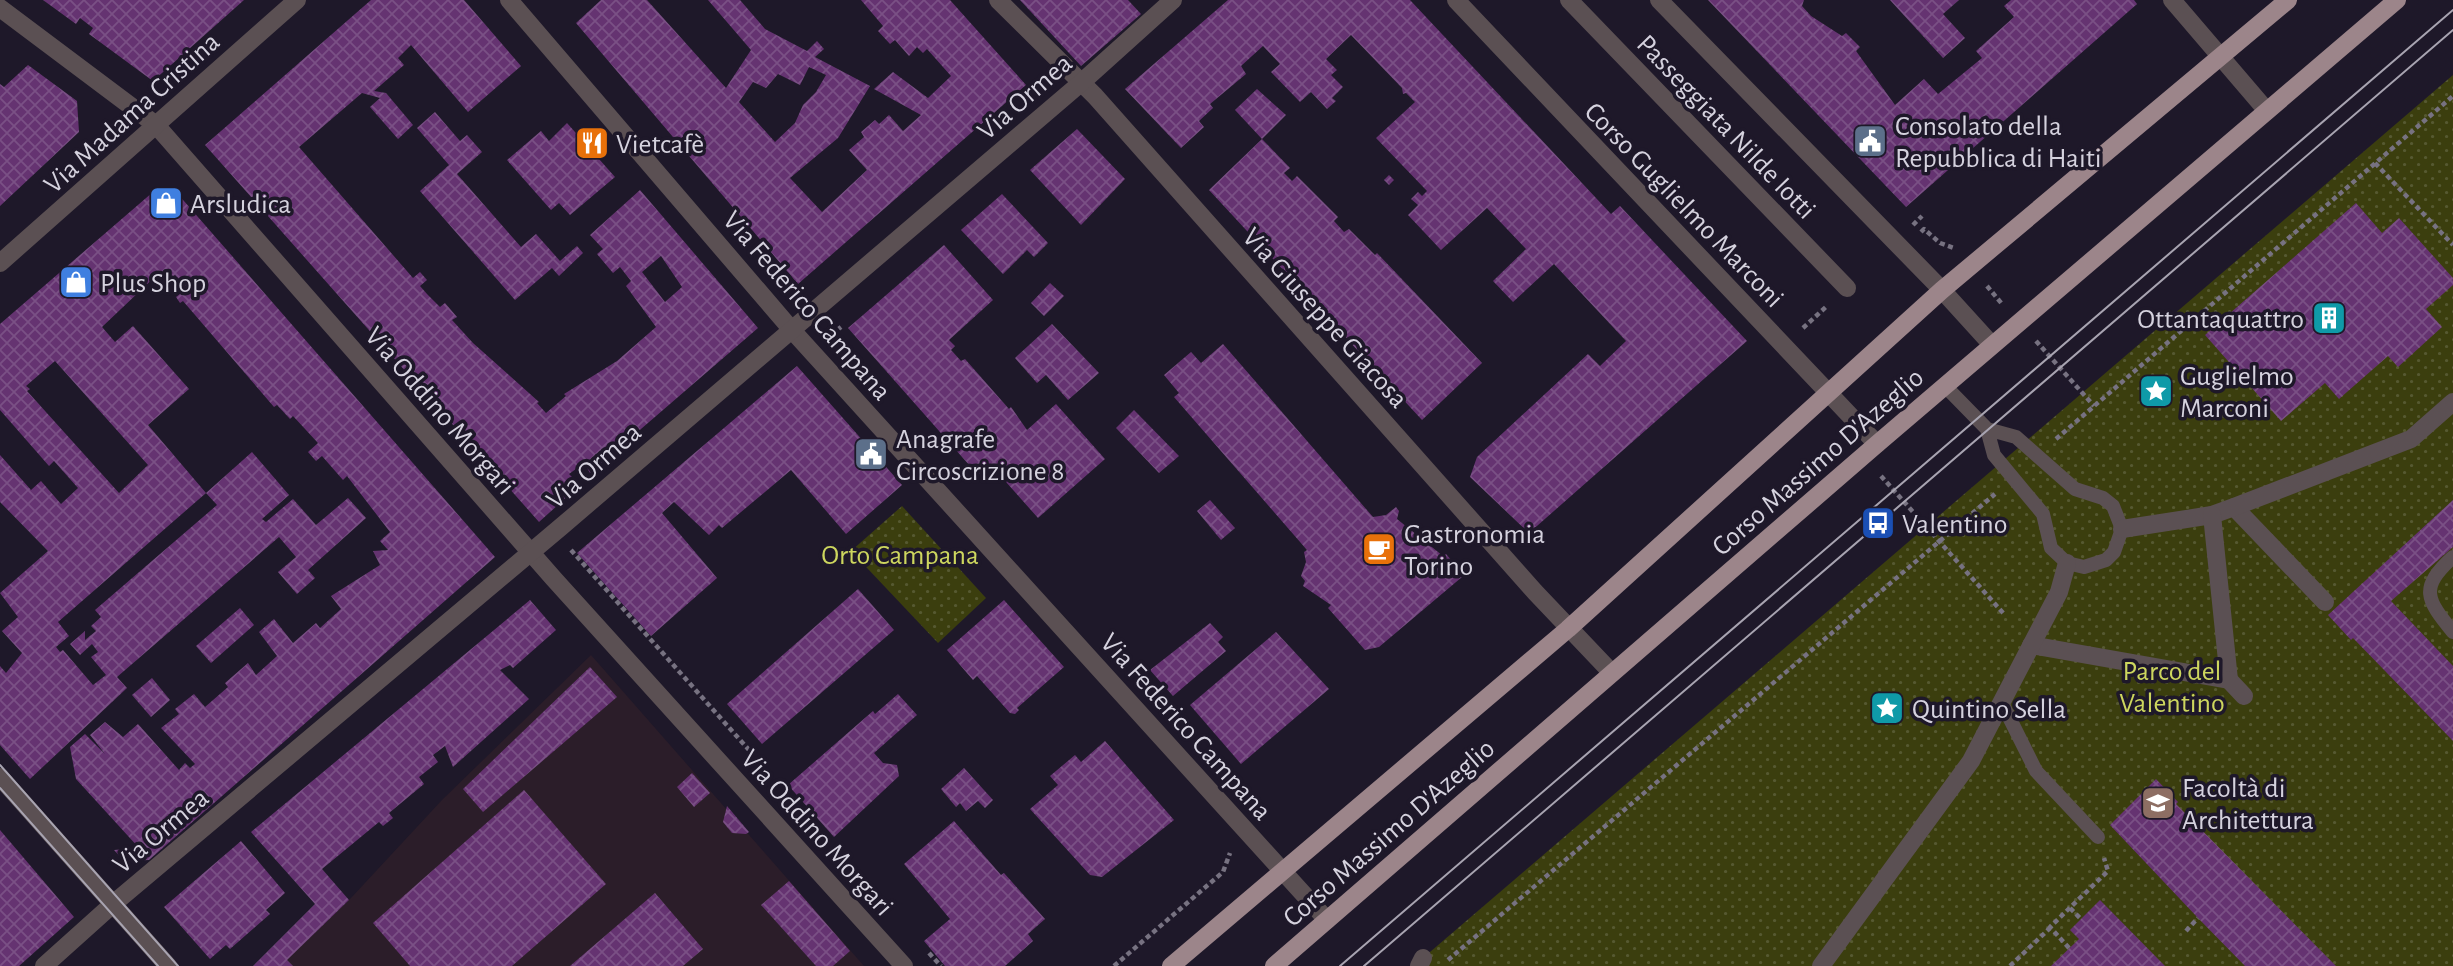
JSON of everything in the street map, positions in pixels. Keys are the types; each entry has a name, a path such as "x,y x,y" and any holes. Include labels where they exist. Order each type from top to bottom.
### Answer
{"main road":[{"name":"Corso Massimo D'Azeglio","path":"1171,966 1568,629 1942,290 2288,0"},
{"name":"Corso Massimo D'Azeglio","path":"1274,966 1992,345 2397,0"}],"street":[{"name":"Via Madama Cristina","path":"0,263 298,0"},
{"name":"Via Federico Campana","path":"509,0 791,329 1327,920"},
{"name":"Via Giuseppe Giacosa","path":"998,0 1082,82 1568,629 1611,673"},
{"name":"Via Ormea","path":"44,966 113,904 1082,82 1173,0"},
{"name":"Corso Guglielmo Marconi","path":"1455,0 1877,444"},
{"name":"Passeggiata Nilde Iotti","path":"1569,0 1847,288"},
{"path":"1658,0 1942,290 1992,345"},
{"path":"2172,0 2267,111"},
{"name":"Via Oddino Morgari","path":"0,8 156,125 531,551 904,966"},
{"path":"2122,529 2234,508 2411,439 2453,402"},
{"path":"2234,508 2325,602"},
{"path":"2212,514 2229,680"},
{"path":"1821,966 1971,761 2059,592 2067,564"},
{"path":"2033,641 2229,680 2244,695"},
{"path":"0,777 168,966"}],"lane":[{"path":"1945,386 1987,429 1994,455 2043,514 2051,548 2067,564 2084,567 2106,560 2114,552 2122,529 2113,506 2104,498 2075,489 2016,437 1987,429"},
{"path":"2453,557 2434,574 2429,589 2432,607 2453,632"},
{"path":"2001,701 2036,771 2098,837"}],"path":[{"path":"2037,456 2453,96"},
{"path":"2375,163 2452,241"},
{"path":"1441,966 1940,543 2012,478"},
{"path":"1904,502 2004,614"},
{"path":"577,543 569,549 751,752"},
{"path":"2010,966 2108,871 2098,837"},
{"path":"1114,966 1223,872 1230,843"},
{"path":"2070,908 2081,919"},
{"path":"2186,931 2198,918"},
{"path":"2050,927 2069,948"},
{"path":"923,946 941,966"}],"shaded area":[{"path":"591,655 864,966 279,966 351,898 442,800"}],"green space":[{"name":"Parco del Valentino","path":"2453,75 2453,966 1414,966 1423,958"},
{"name":"Orto Campana","path":"902,506 986,598 938,643 851,551"}],"building":[{"path":"43,0 244,0 153,81 89,34 93,28 80,18 76,24"},
{"path":"371,0 464,0 521,66 468,112 411,45 398,58 404,65 374,91 386,93 413,125 398,139 370,107 380,98 362,93 299,147 413,278 420,272 427,280 420,286 427,294 440,307 445,303 457,317 452,320 473,343 539,402 537,403 546,413 566,396 564,394 617,361 656,327 626,286 631,281 620,267 613,273 597,254 603,249 590,235 640,190 758,328 590,473 584,463 569,474 580,485 539,522 205,145","holes":["661,256 682,287 665,302 642,272"]},
{"path":"601,0 647,0 726,88 751,50 708,0 740,0 765,29 807,51 817,41 824,49 815,57 870,86 838,138 790,178 822,212 867,170 849,150 864,137 861,132 875,120 879,124 889,115 903,131 921,115 874,89 893,72 928,98 951,76 927,49 923,53 917,47 909,56 895,40 890,44 878,31 883,26 861,0 950,0 1026,85 798,284 576,23","holes":["809,67 826,75 816,92 803,105 795,123 775,142 739,102 753,82 766,88 778,74 800,85"]},
{"path":"1020,0 1128,0 1141,14 1081,66"},
{"path":"1228,0 1410,0 1611,214 1620,206 1747,341 1529,533 1470,477 1477,457 1588,354 1600,366 1626,341 1554,264 1513,302 1493,281 1526,249 1487,208 1441,250 1408,215 1418,205 1411,199 1418,192 1422,196 1427,191 1376,138 1415,102 1406,93 1403,94 1402,88 1351,35 1326,59 1337,70 1331,75 1343,87 1332,98 1336,101 1327,109 1311,92 1300,102 1271,72 1280,64 1263,46 1241,66 1246,74 1210,104 1213,108 1199,121 1204,127 1181,148 1125,89"},
{"path":"1708,0 1804,0 1802,6 1811,16 1842,36 1846,33 1860,47 1856,51 1895,105 1924,79 1938,94 1982,58 1976,51 2014,17 2004,6 2011,0 2134,0 2137,4 1906,207"},
{"path":"1890,0 1959,0 1943,14 1965,38 1943,58"},
{"path":"28,65 77,101 79,132 0,206 0,84 4,87"},
{"path":"1257,89 1286,115 1262,139 1235,110"},
{"path":"435,112 460,141 467,135 482,152 457,174 521,247 536,234 560,261 577,246 583,253 559,276 552,268 515,300 420,191 449,165 417,128"},
{"path":"567,123 615,177 570,215 559,203 551,210 507,160 541,131 549,141"},
{"path":"1077,129 1125,179 1081,225 1030,170"},
{"path":"1262,139 1290,168 1284,173 1292,181 1297,176 1338,217 1334,221 1344,232 1349,229 1375,255 1377,253 1482,363 1422,420 1209,190"},
{"path":"1389,175 1394,180 1389,185 1384,180"},
{"path":"153,192 177,193 495,557 149,860 124,861 114,850 139,848 76,779 70,747 85,734 105,754 90,735 105,722 123,737 138,724 179,770 185,763 190,768 195,764 161,728 179,714 175,709 194,694 205,707 228,687 225,683 248,663 256,675 277,656 259,632 274,619 293,643 316,623 320,628 341,609 331,596 380,565 373,551 388,550 380,541 390,532 347,476 343,480 322,456 316,461 308,452 318,443 293,416 290,419 277,405 274,407 183,301 180,303 176,297 187,288 175,275 169,280 161,271 102,327 115,342 133,326 189,389 148,425 206,493 252,452 289,495 262,519 266,522 293,499 316,525 348,498 366,518 308,570 315,578 297,594 278,572 296,557 279,537 117,677 127,688 30,779 0,745 0,666 6,673 22,653 2,631 18,617 0,593 48,551 0,502 0,455 31,490 41,481 61,504 78,488 54,461 49,466 0,410 0,324","holes":["55,361 148,465 119,493 27,391 30,389 26,386","206,493 217,505 95,610 101,617 91,626 96,631 85,640 85,631 70,644 80,655 92,644 98,652 91,657 106,675 93,685 63,650 60,652 56,647 69,636 58,622"]},
{"path":"1002,194 1048,243 1034,257 1027,250 1003,274 961,230"},
{"name":"Ottantaquattro","path":"2356,203 2382,233 2399,218 2453,278 2453,285 2426,309 2442,327 2398,367 2388,356 2339,399 2325,383 2281,421 2205,335"},
{"path":"944,245 993,300 949,340 955,346 951,350 961,361 965,359 1009,409 1011,407 1027,430 1056,404 1105,459 1038,518 990,464 978,475 848,328"},
{"path":"1050,283 1064,296 1044,316 1031,303"},
{"path":"1052,324 1099,373 1068,400 1046,375 1037,383 1015,358"},
{"path":"1223,344 1373,517 1386,515 1396,507 1399,511 1397,519 1443,556 1446,554 1459,569 1456,571 1462,577 1379,647 1365,650 1328,608 1331,605 1303,586 1305,581 1301,576 1306,562 1304,552 1307,550 1174,397 1179,393 1164,375 1191,352 1201,363"},
{"path":"797,366 902,485 846,534 791,470 722,528 719,525 709,535 674,502 662,513 717,578 651,636 577,553"},
{"path":"1134,410 1179,456 1159,473 1116,428"},
{"path":"1210,500 1235,528 1221,540 1197,511"},
{"path":"2453,500 2453,547 2391,601 2453,666 2453,741 2328,615"},
{"path":"858,589 894,630 762,744 727,704"},
{"path":"530,600 556,630 513,668 510,665 500,670 529,699 453,767 445,746 433,755 438,762 419,777 424,784 389,813 393,818 383,826 379,822 322,869 349,900 287,960 293,966 253,966 315,904 251,832"},
{"path":"1004,600 1064,667 1017,708 1019,710 1015,714 1010,713 977,676 973,680 947,650"},
{"path":"240,608 254,625 211,663 196,646"},
{"path":"1210,623 1223,637 1218,642 1226,651 1173,696 1150,670"},
{"path":"1276,632 1329,689 1241,764 1190,705"},
{"path":"590,667 617,697 483,812 463,789"},
{"path":"152,678 170,700 151,717 132,695"},
{"path":"898,694 917,715 874,753 883,763 897,765 899,776 834,837 788,785 873,711 875,714"},
{"path":"1105,741 1174,820 1102,877 1090,875 1030,809 1058,785 1050,776 1075,755 1081,762"},
{"path":"964,768 993,800 985,808 978,801 966,811 960,803 956,807 941,789"},
{"path":"692,773 710,793 694,807 677,787"},
{"path":"2156,779 2178,802 2176,804 2336,966 2245,966 2198,918 2110,825"},
{"path":"524,790 606,884 512,966 410,966 373,923"},
{"path":"727,806 749,832 732,833 723,822"},
{"path":"954,821 1001,875 1004,873 1045,919 1028,934 1033,941 1005,966 945,966 924,941 950,919 904,864"},
{"path":"0,830 74,917 19,966 0,966"},
{"path":"241,841 285,893 266,910 270,914 230,949 226,945 210,959 164,907"},
{"path":"789,881 850,951 833,966 816,966 761,905"},
{"path":"655,893 703,949 683,966 570,966"},
{"path":"2100,900 2165,966 2051,966 2079,939 2070,930"}],"tram line":[{"path":"1340,966 2453,10"},
{"path":"1364,966 2453,30"},
{"path":"0,765 178,966"},
{"path":"0,788 158,966"}],"place":[{"name":"Consolato della Repubblica di Haiti","path":"1870,141"},
{"name":"Vietcafè","path":"592,143"},
{"name":"Arsludica","path":"166,203"},
{"name":"Plus Shop","path":"76,282"},
{"name":"Ottantaquattro","path":"2329,318"},
{"name":"Guglielmo Marconi","path":"2156,391"},
{"name":"Anagrafe Circoscrizione 8","path":"871,454"},
{"name":"Valentino","path":"1878,523"},
{"name":"Gastronomia Torino","path":"1379,549"},
{"name":"Quintino Sella","path":"1887,708"},
{"name":"Facoltà di Architettura","path":"2158,803"}]}
